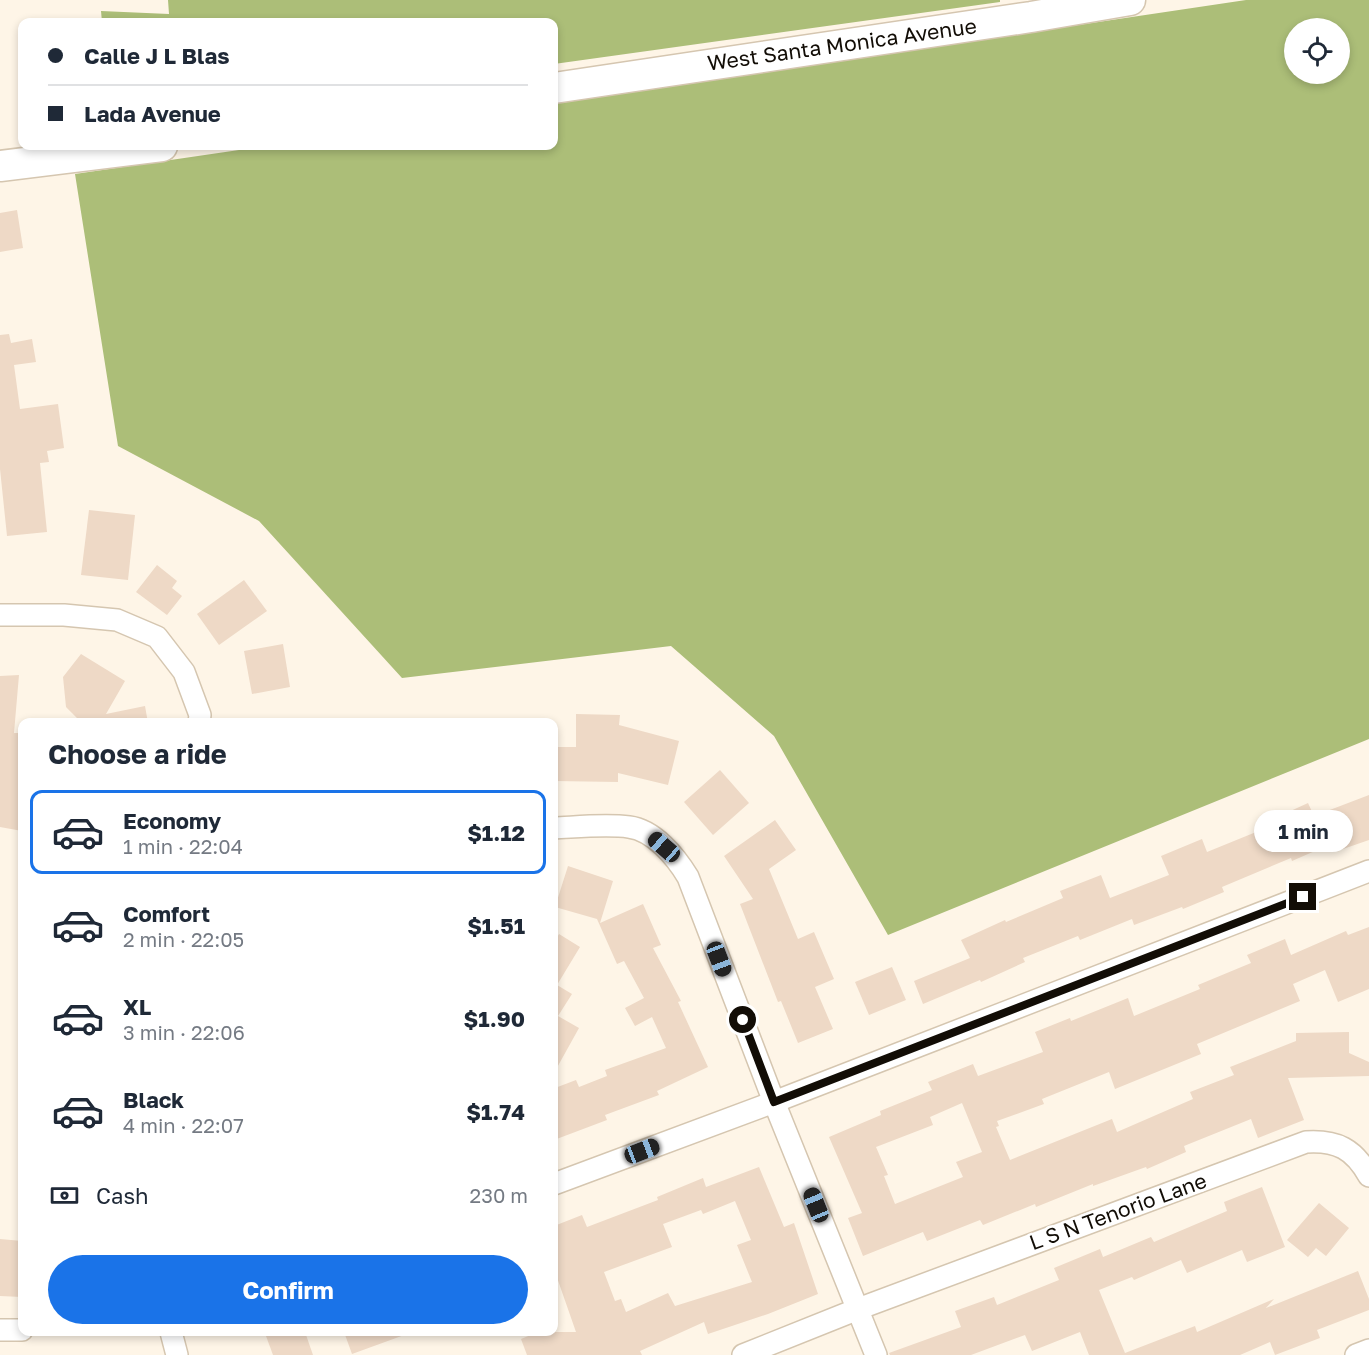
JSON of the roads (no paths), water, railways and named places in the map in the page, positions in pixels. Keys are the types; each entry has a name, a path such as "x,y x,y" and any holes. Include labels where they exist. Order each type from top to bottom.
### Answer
{"main road":[{"name":"West Santa Monica Avenue","path":"558,86 1030,8 1130,0"},
{"path":"0,166 130,150"}],"street":[{"path":"0,615 64,615 117,620 157,637 184,672 200,718"},
{"path":"558,828 631,827 655,838 674,855 688,877 774,1102 876,1355"},
{"path":"558,1183 774,1102 1369,871"},
{"name":"L S N Tenorio Lane","path":"743,1355 858,1309 1306,1142 1329,1143 1350,1152 1361,1162 1369,1176"},
{"path":"0,1330 18,1330"},
{"path":"172,1336 177,1355"},
{"path":"1356,1355 1369,1350"}]}
